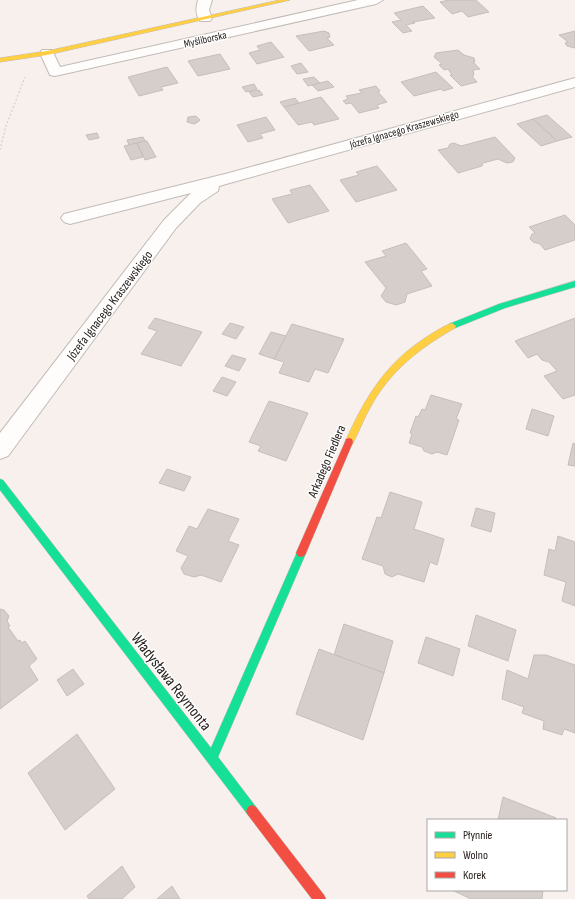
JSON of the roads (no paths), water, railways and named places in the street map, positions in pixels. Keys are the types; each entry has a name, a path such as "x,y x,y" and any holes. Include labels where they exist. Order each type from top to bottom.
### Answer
{"street":[{"path":"204,18 202,10 205,0"},
{"name":"Myśliborska","path":"0,60 47,53 287,0"},
{"name":"Myśliborska","path":"47,53 55,72 376,0"},
{"name":"Józefa Ignacego Kraszewskiego","path":"70,218 233,177 575,82"},
{"name":"Józefa Ignacego Kraszewskiego","path":"0,450 180,213 204,191 233,177"},
{"name":"Arkadego Fiedlera","path":"212,758 362,412 391,369 422,341 456,322 575,284"},
{"name":"Władysława Reymonta","path":"0,483 320,899"}]}
